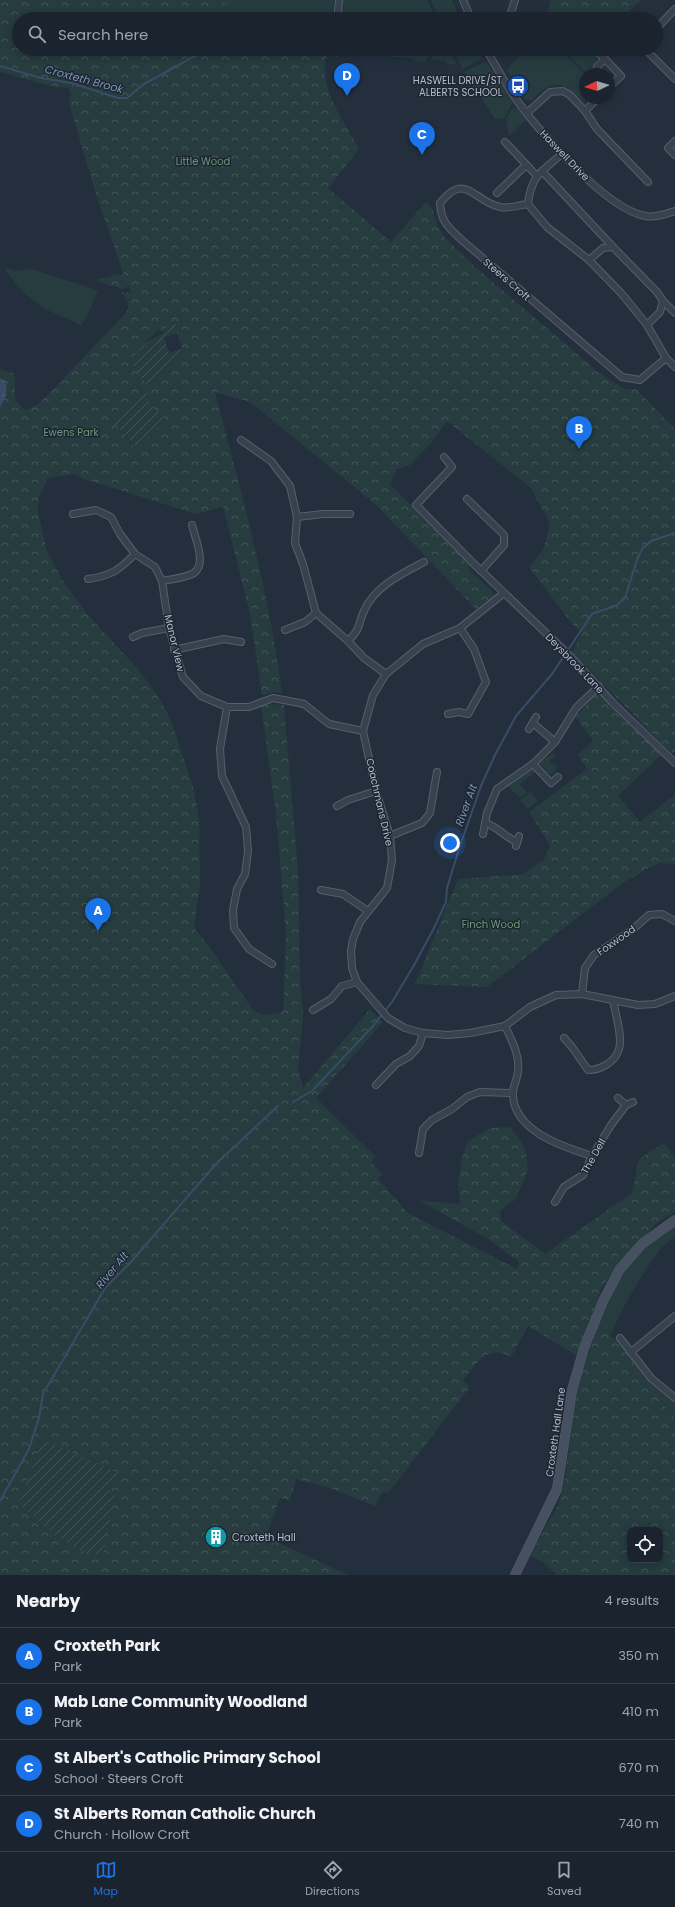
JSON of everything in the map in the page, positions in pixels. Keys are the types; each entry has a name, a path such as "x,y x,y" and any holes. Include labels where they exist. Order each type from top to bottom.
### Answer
{"street":[{"path":"338,12 339,0"},
{"path":"463,0 468,12"},
{"path":"511,12 515,0"},
{"path":"663,22 675,9"},
{"name":"Haswell Drive","path":"490,56 510,90 527,113 562,154 602,192 631,210 648,216 675,211"},
{"path":"601,56 613,68"},
{"path":"652,56 675,79"},
{"path":"597,67 605,59"},
{"path":"615,70 621,76 615,82"},
{"path":"527,113 546,95 556,91 563,91 570,95 585,111 597,129 648,182"},
{"path":"585,111 592,104"},
{"path":"675,141 668,148 675,155"},
{"path":"505,142 537,176"},
{"path":"562,154 537,176 530,188 528,204 547,227 589,260 622,294 646,325 666,358 675,367"},
{"path":"498,193 526,164"},
{"path":"542,171 613,247 658,292 663,301 675,313"},
{"name":"Steers Croft","path":"528,204 501,207 486,201 470,189 458,188 448,192 440,202 440,214 444,223 464,242 622,377 640,380 666,358"},
{"path":"589,260 603,248 613,247"},
{"path":"646,325 660,312 663,301"},
{"path":"241,440 271,461 290,486 297,518 295,543 303,564 316,613 348,641 364,658 386,674"},
{"name":"Deysbrook Lane","path":"444,457 452,467 416,505 481,571 560,646 599,686 612,702 675,763"},
{"path":"466,499 504,535 504,545 481,571"},
{"name":"Manor View","path":"73,514 96,510 111,516 120,534 135,554 155,566 162,581 169,628 182,677 201,696 227,707 248,707 273,698 304,704 329,724 363,731"},
{"path":"297,518 323,514 350,514"},
{"path":"162,581 193,574 198,569 200,558 192,525"},
{"path":"88,579 99,578 118,570 135,554"},
{"path":"348,641 358,630 363,611 375,593 424,562"},
{"name":"Coachmans Drive","path":"504,593 460,628 423,644 386,674 373,695 363,731 376,791 390,836 392,860 386,888 360,922 353,939 351,951 352,968 357,982 386,1016 405,1028 423,1033 448,1035 470,1033 505,1026 530,1007 556,994 582,994 638,1005 655,1004 675,996"},
{"path":"285,630 305,622 316,613"},
{"path":"133,637 142,633 169,628"},
{"path":"448,714 458,712 468,714 486,682 474,649 460,628"},
{"path":"174,650 224,640 241,642"},
{"path":"482,834 497,789 533,764 555,742 576,708 599,686"},
{"path":"227,707 220,748 222,776 246,827 248,851 245,874 237,889 233,910 234,928 249,950 272,964"},
{"path":"536,717 531,726 555,742"},
{"path":"533,764 550,783 558,777"},
{"path":"390,836 422,823 430,813 437,772"},
{"path":"337,806 348,800 376,791"},
{"path":"486,823 494,826 506,837 517,841"},
{"path":"321,890 343,894 368,911"},
{"name":"Foxwood","path":"582,994 585,968 594,955 632,930 649,915 662,914 675,921"},
{"path":"314,1010 331,999 342,986 357,982"},
{"path":"564,1038 588,1070 597,1070 609,1063 619,1049 619,1032 613,1000"},
{"path":"505,1026 516,1050 519,1068 513,1093 514,1104 520,1116 539,1134 559,1145 592,1156"},
{"path":"376,1086 396,1064 410,1056 419,1046 423,1033"},
{"path":"420,1153 423,1129 432,1120 452,1109 467,1097 480,1092 513,1093"},
{"path":"618,1098 626,1105"},
{"name":"The Dell","path":"555,1202 564,1187 583,1175 592,1156 611,1125 626,1105 633,1102"},
{"name":"Croxteth Hall Lane","path":"515,1575 557,1489 572,1390 584,1348 603,1301 620,1269 642,1244 675,1220"},
{"path":"631,1352 675,1316"},
{"path":"620,1338 657,1384 675,1398"}],"green space":[{"path":"0,0 226,0 223,12 12,12 12,56 327,56 325,71 329,93 338,113 359,149 328,188 391,242 426,202 432,208 436,222 444,237 473,265 597,371 624,389 636,389 675,429 675,752 671,753 572,652 582,633 572,624 529,567 544,548 550,524 531,488 447,421 433,441 410,465 397,469 390,484 470,566 468,569 492,591 493,595 491,598 476,609 376,505 250,402 215,392 262,579 270,617 282,693 275,692 262,695 250,614 223,507 196,514 84,479 75,474 48,478 39,497 38,511 47,552 64,583 88,615 136,667 156,693 171,720 193,787 199,817 200,884 194,928 208,945 253,1010 263,1015 283,1012 286,934 276,814 261,706 270,704 284,705 298,871 300,977 303,1017 298,1069 303,1088 370,1009 383,1022 316,1098 376,1157 371,1162 382,1173 381,1177 378,1179 408,1213 517,1269 519,1262 488,1239 420,1201 460,1204 458,1184 462,1158 468,1141 490,1128 509,1127 522,1142 526,1152 528,1170 516,1198 500,1211 501,1221 545,1254 632,1193 639,1159 664,1143 675,1157 675,1212 659,1221 617,1266 601,1290 576,1355 528,1326 511,1357 503,1353 495,1352 483,1357 463,1381 470,1387 389,1492 382,1493 375,1506 330,1488 296,1479 290,1500 280,1498 266,1537 348,1575 0,1575 0,369 13,373 15,377 15,399 22,408 27,410 41,402 126,313 128,302 121,292 132,293 129,286 122,289 99,282 98,280 99,278 109,278 114,274 123,275 123,273 96,194 71,110 69,101 71,93 68,88 42,84 0,72","holes":["175,321 183,351 152,383 145,397 136,448 113,422 143,391 146,384 131,360 158,329 163,332"]},
{"path":"226,0 334,0 333,12 223,12"},
{"path":"341,0 427,0 433,12 339,12"},
{"path":"431,0 452,0 457,12 436,12"},
{"path":"551,0 641,0 628,12 547,12"},
{"path":"562,0 637,0 631,5 622,7 626,9 626,12 581,12 571,9 568,12 549,12 551,7 558,4"},
{"path":"378,56 430,56 425,62 415,61 412,58"},
{"path":"433,56 452,56 457,65 447,64 446,61 430,59"},
{"path":"456,56 481,56 483,58 463,69"},
{"path":"518,56 567,56 579,69 579,98 566,87 554,85 546,88 531,101 524,99 518,86 507,70"},
{"path":"570,56 595,56 597,61 593,67 594,68 581,68"},
{"path":"483,63 487,63 513,103 503,118 495,119 464,72"},
{"path":"513,106 515,109 517,108 526,120 509,136 506,120"},
{"path":"4,267 16,271 31,269 98,290 88,314 81,326 72,320 47,310 36,303 21,289"},
{"path":"175,321 183,351 152,383 145,397 164,420 137,448 113,422 143,391 146,384 131,361 141,348 149,341 163,334 165,328","holes":["177,333 182,349 169,353 164,337"]},
{"name":"Finch Wood","path":"601,694 661,755 618,796 640,822 675,794 675,864 658,863 624,882 487,987 415,984 458,879 523,874 544,860 550,845 529,812 587,769 578,754 593,741 576,717 595,695"},
{"path":"553,753 555,757 550,760 552,764 554,762 557,770 562,767 551,774 547,773 541,764 542,761"},
{"path":"531,770 537,771 520,784 527,793 520,798 508,786"},
{"path":"531,792 538,801 527,809 520,800"},
{"path":"675,1225 675,1236 661,1249 646,1270 626,1303 611,1335 598,1325 620,1278 644,1247"},
{"path":"598,1325 606,1331 628,1354 675,1419 675,1575 557,1575 543,1562 530,1556 558,1505 564,1486 576,1390"},
{"path":"615,1337 653,1384 675,1401 675,1419 614,1339"},
{"path":"42,1439 118,1473 108,1494 115,1495 103,1555 91,1554 68,1544 19,1504"}],"water":[{"path":"0,378 5,381 7,388 5,398 0,407"}],"waterway":[{"name":"Croxteth Brook","path":"0,66 41,78 71,83 118,98 127,98 144,84 195,56"},
{"name":"River Alt","path":"293,1102 312,1091 373,1026 392,1002 413,967 446,902 447,888 481,786 495,755 516,716 552,674 592,614 617,605 625,598 642,549 651,541 675,533"},
{"name":"River Alt","path":"0,1501 29,1449 39,1418 43,1394 105,1288 130,1263 216,1164 278,1106"}],"place":[{"name":"HASWELL DRIVE/ST ALBERTS SCHOOL","path":"518,86"},
{"name":"St Alberts Roman Catholic Church","path":"347,96"},
{"name":"St Albert's Catholic Primary School","path":"422,155"},
{"name":"Mab Lane Community Woodland","path":"579,449"},
{"name":"Croxteth Park","path":"98,931"},
{"name":"Croxteth Hall","path":"216,1537"}],"park label":[{"name":"Little Wood","path":"203,161"},
{"name":"Ewens Park","path":"71,432"}]}
